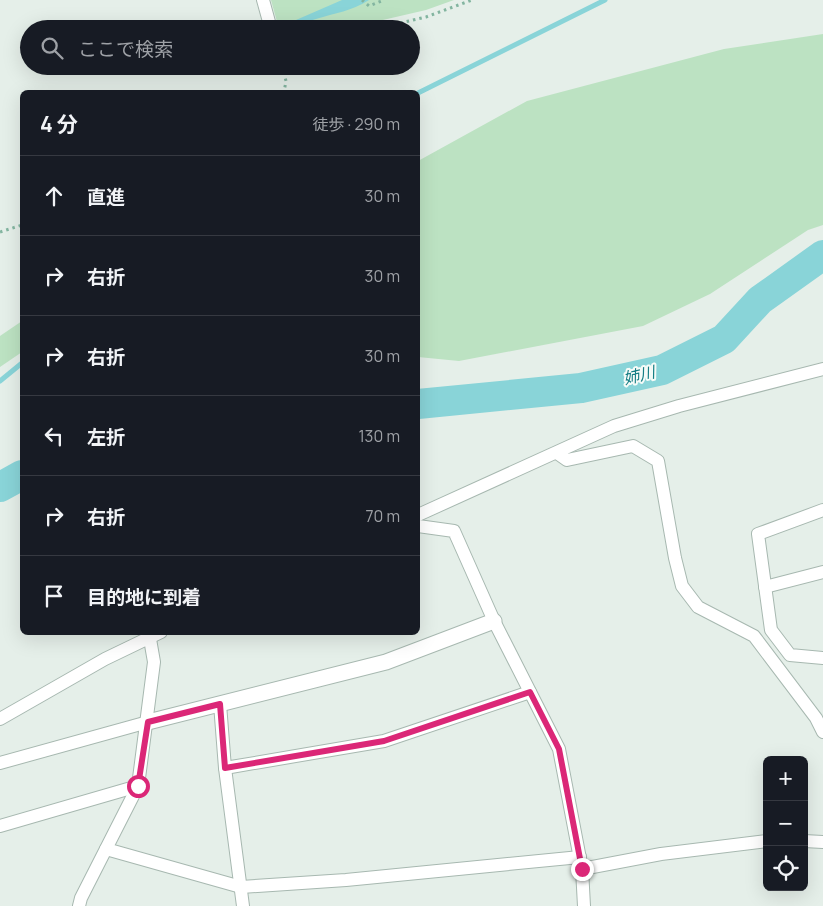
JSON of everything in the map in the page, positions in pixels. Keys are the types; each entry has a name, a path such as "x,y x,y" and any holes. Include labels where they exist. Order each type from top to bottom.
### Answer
{"street":[{"path":"263,0 269,20"},
{"path":"420,514 614,426 679,406 823,369"},
{"path":"557,453 567,460 633,446 658,461 675,558 682,586 698,607 754,636 819,718 823,732"},
{"path":"823,510 758,534 771,630 790,655 823,658"},
{"path":"420,526 454,531 494,621 559,749 581,863 584,906"},
{"path":"765,588 823,572"},
{"path":"0,763 148,722 386,662 494,621"},
{"path":"0,719 105,659 155,636 148,722 138,786 81,898 80,906"},
{"path":"225,768 384,741 530,692"},
{"path":"220,704 225,768 243,906"},
{"path":"0,826 138,786"},
{"path":"106,849 241,887 581,863 763,841"},
{"path":"808,841 823,842"}],"path":[{"path":"362,0 368,6 384,0"},
{"path":"413,20 472,0"},
{"path":"284,75 286,81 284,90"},
{"path":"0,232 20,226"}],"green space":[{"path":"271,0 454,0 426,10 383,20 277,20"},
{"path":"823,34 823,225 808,230 710,294 643,326 459,361 420,357 420,160 527,101 724,49"},
{"path":"20,322 20,353 0,367 0,336"}],"water":[{"path":"342,0 369,0 350,9 314,20 296,20"}],"waterway":[{"path":"420,92 605,0"},
{"name":"姉川","path":"420,404 581,388 662,370 724,339 760,300 823,255"},
{"path":"0,381 20,365"},
{"name":"姉川","path":"0,487 20,476"}],"route":[{"path":"138,786 148,722 220,704 225,768 384,741 530,692 559,749 582,869"}]}
